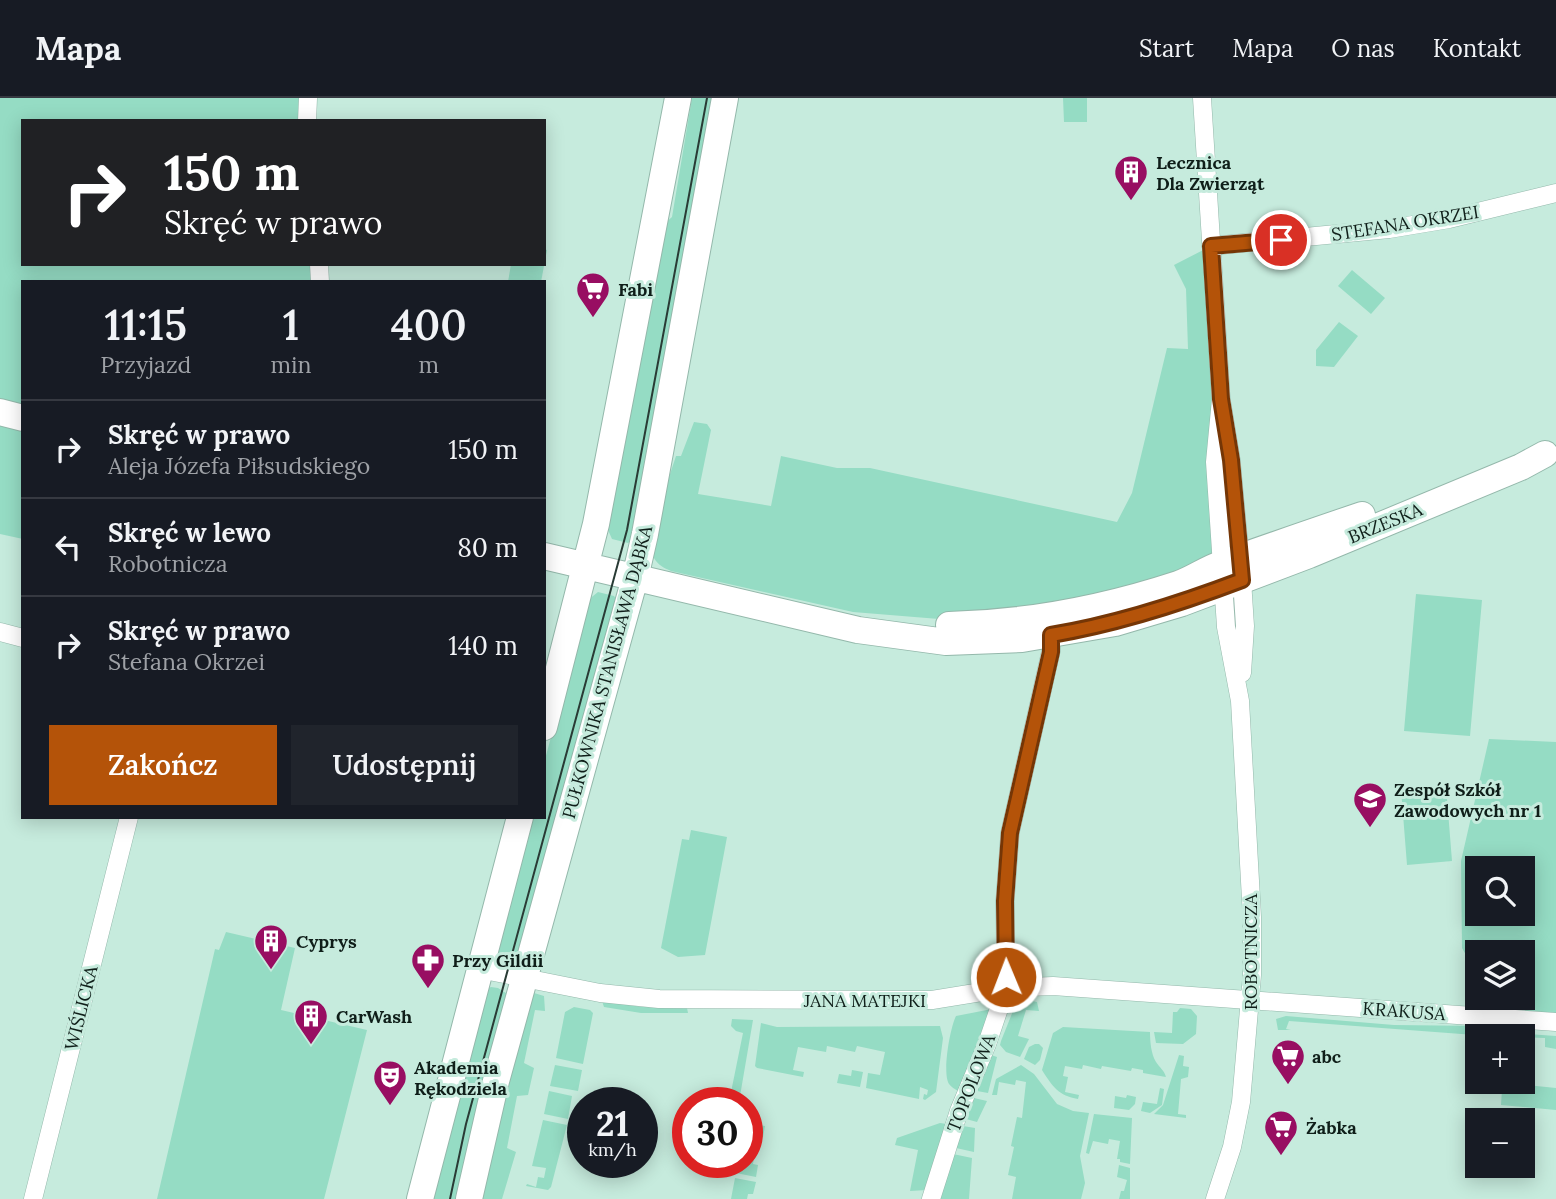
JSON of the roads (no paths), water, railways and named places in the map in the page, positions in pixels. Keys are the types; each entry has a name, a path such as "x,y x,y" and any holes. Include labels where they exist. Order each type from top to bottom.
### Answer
{"street":[{"path":"307,119 308,98"},
{"path":"546,719 586,567 678,98"},
{"name":"PUŁKOWNIKA STANISŁAWA DĄBKA","path":"469,1199 496,1081 635,578 725,98"},
{"name":"ROBOTNICZA","path":"1202,98 1221,399 1231,460 1232,572 1245,625 1240,701 1252,917 1251,1001 1241,1102 1233,1147 1215,1199"},
{"name":"STEFANA OKRZEI","path":"1211,246 1389,229 1449,219 1556,193"},
{"path":"0,412 21,417"},
{"name":"BRZESKA","path":"1232,572 1485,472 1550,452"},
{"path":"546,557 858,631 946,642 994,641 1051,635 1115,623 1171,606 1232,572"},
{"path":"806,619 951,625 1010,621 1081,609 1232,572"},
{"path":"1,635 21,638"},
{"name":"TOPOLOWA","path":"931,1199 959,1111 987,1044 1006,988 1005,901 1010,833 1051,652 1051,635"},
{"name":"WIŚLICKA","path":"33,1199 128,819"},
{"path":"420,1199 519,819"},
{"name":"JANA MATEJKI","path":"480,969 627,997 659,999 932,1000 1006,988 1054,986 1251,1001"},
{"name":"KRAKUSA","path":"1251,1001 1556,1021"}],"tram line":[{"path":"450,1199 466,1124 627,530 707,98"}],"place":[{"name":"Lecznica Dla Zwierząt","path":"1131,202"},
{"name":"Fabi","path":"593,319"},
{"name":"Zespół Szkół Zawodowych nr 1","path":"1370,829"},
{"name":"Cyprys","path":"271,971"},
{"name":"Przy Gildii","path":"428,990"},
{"name":"CarWash","path":"311,1046"},
{"name":"abc","path":"1288,1086"},
{"name":"Akademia Rękodziela","path":"390,1107"},
{"name":"Żabka","path":"1281,1157"}]}
